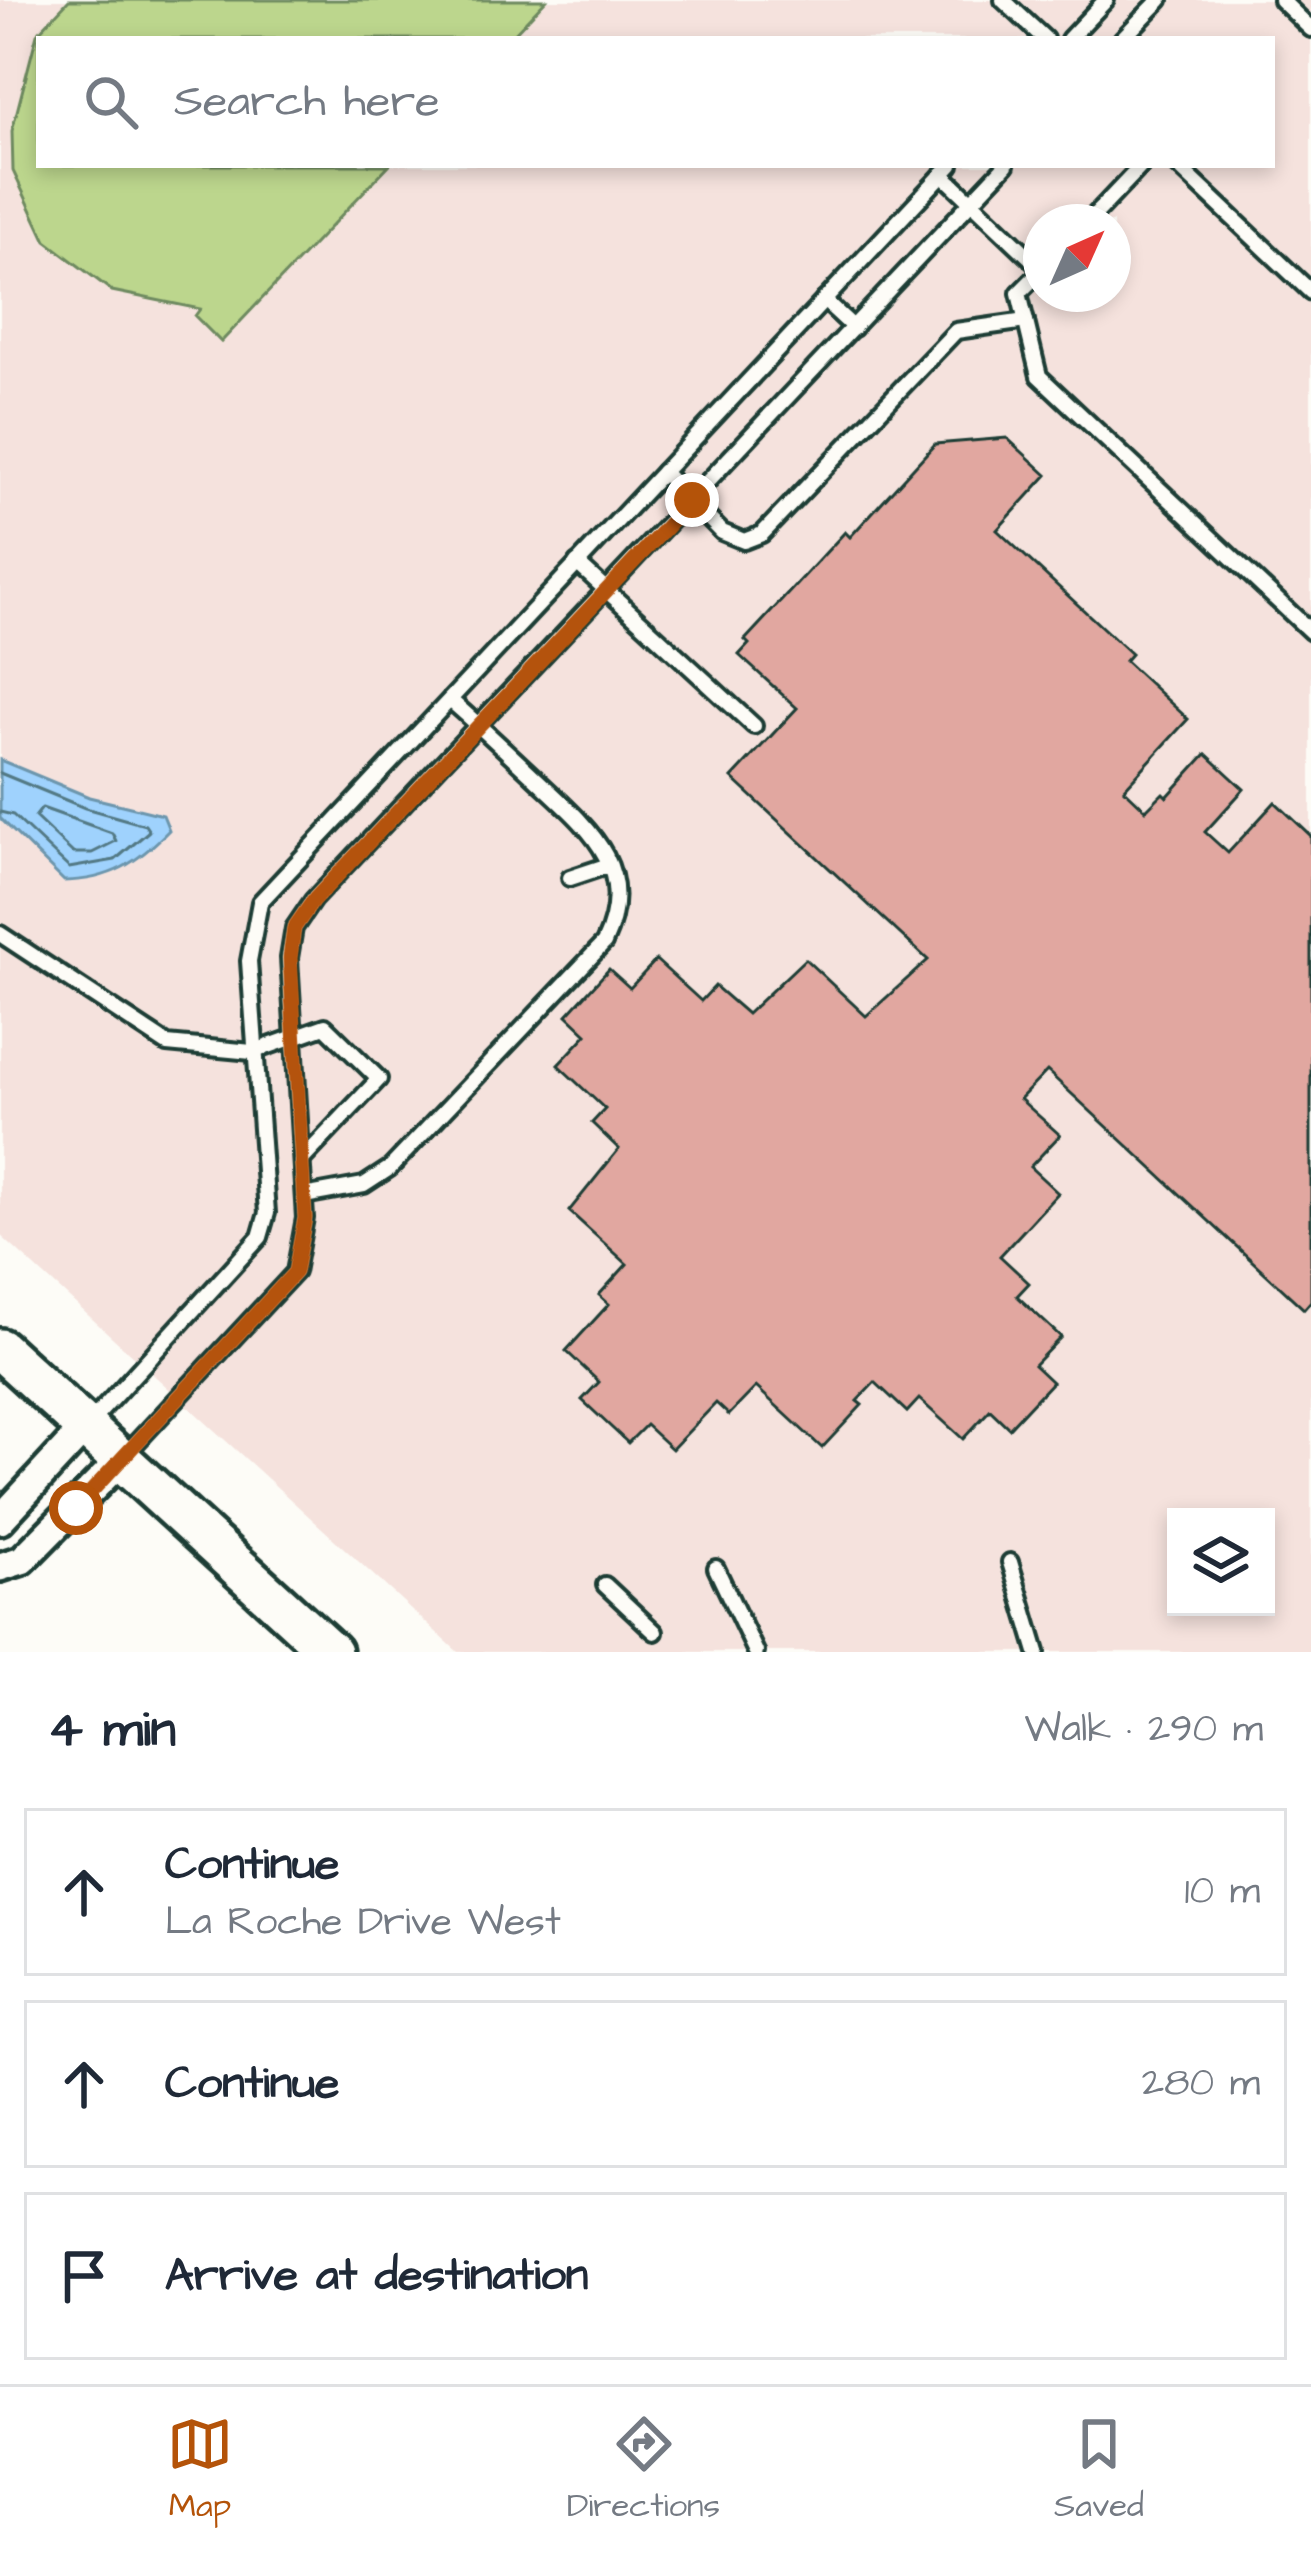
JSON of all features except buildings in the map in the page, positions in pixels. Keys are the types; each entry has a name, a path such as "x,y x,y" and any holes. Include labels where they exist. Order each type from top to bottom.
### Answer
{"street":[{"path":"0,1349 331,1652"},
{"path":"0,1520 85,1428"},
{"path":"0,1567 22,1560 119,1461"}],"lane":[{"path":"1003,0 1042,36"},
{"path":"1072,36 1106,0"},
{"path":"1125,36 1160,0"},
{"path":"1281,0 1311,28"},
{"path":"119,1461 295,1272 304,1196 290,958 294,928 1003,168"},
{"path":"1105,204 1139,168"},
{"path":"1180,168 1311,292"},
{"path":"85,1428 260,1237 267,1213 249,961 260,902 947,170 1023,252"},
{"path":"824,300 854,328"},
{"path":"1024,312 1039,376 1311,632"},
{"path":"663,472 722,532 744,541 762,534 956,331 1026,321"},
{"path":"578,563 754,726"},
{"path":"304,1196 364,1185 390,1168 604,943 616,917 609,865 591,831 450,700"},
{"path":"570,878 609,865"},
{"path":"0,934 166,1044 252,1052 326,1026 379,1079 302,1160"},
{"path":"1010,1562 1037,1652"},
{"path":"716,1568 756,1652"},
{"path":"605,1585 655,1632"}],"shaded area":[{"path":"0,0 1311,0 1311,1652 458,1652 0,1235"}],"green space":[{"path":"69,0 546,0 512,36 37,34"},
{"path":"36,38 36,168 386,168 221,342 195,316 200,309 112,291 46,241 13,171 12,131"}],"water":[{"path":"0,760 89,797 163,815 169,830 122,868 64,881 0,818"}],"route":[{"path":"76,1508 295,1272 305,1218 290,958 294,928 313,901 692,500"}]}
